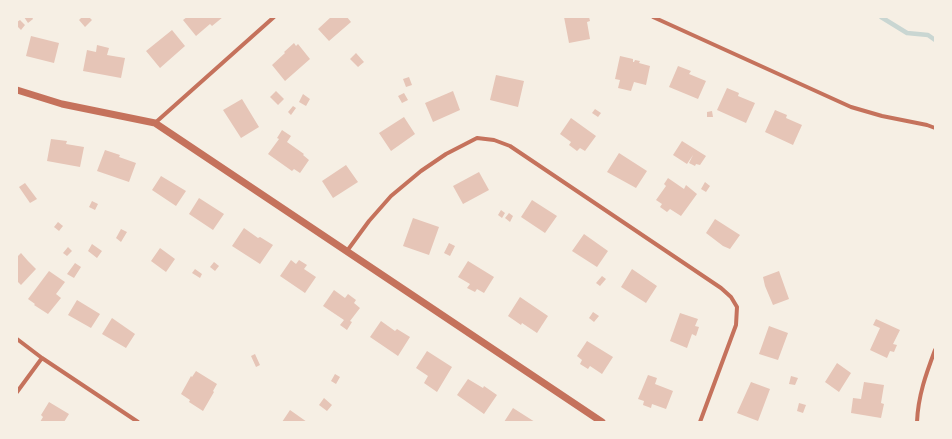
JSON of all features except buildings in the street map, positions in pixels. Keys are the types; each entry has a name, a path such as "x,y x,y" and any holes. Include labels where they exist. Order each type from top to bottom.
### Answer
{"street":[{"path":"154,123 274,17"},
{"path":"653,17 851,107 882,116 935,128"},
{"path":"17,90 62,104 154,123 602,422"},
{"path":"347,251 369,221 391,196 421,171 446,154 477,138 494,140 510,146 721,288 731,297 737,307 736,325 700,422"},
{"path":"17,339 42,358 138,422"},
{"path":"917,422 918,406 924,381 935,350"},
{"path":"17,392 42,358"}],"waterway":[{"path":"881,17 907,33 928,35 935,40"}]}
